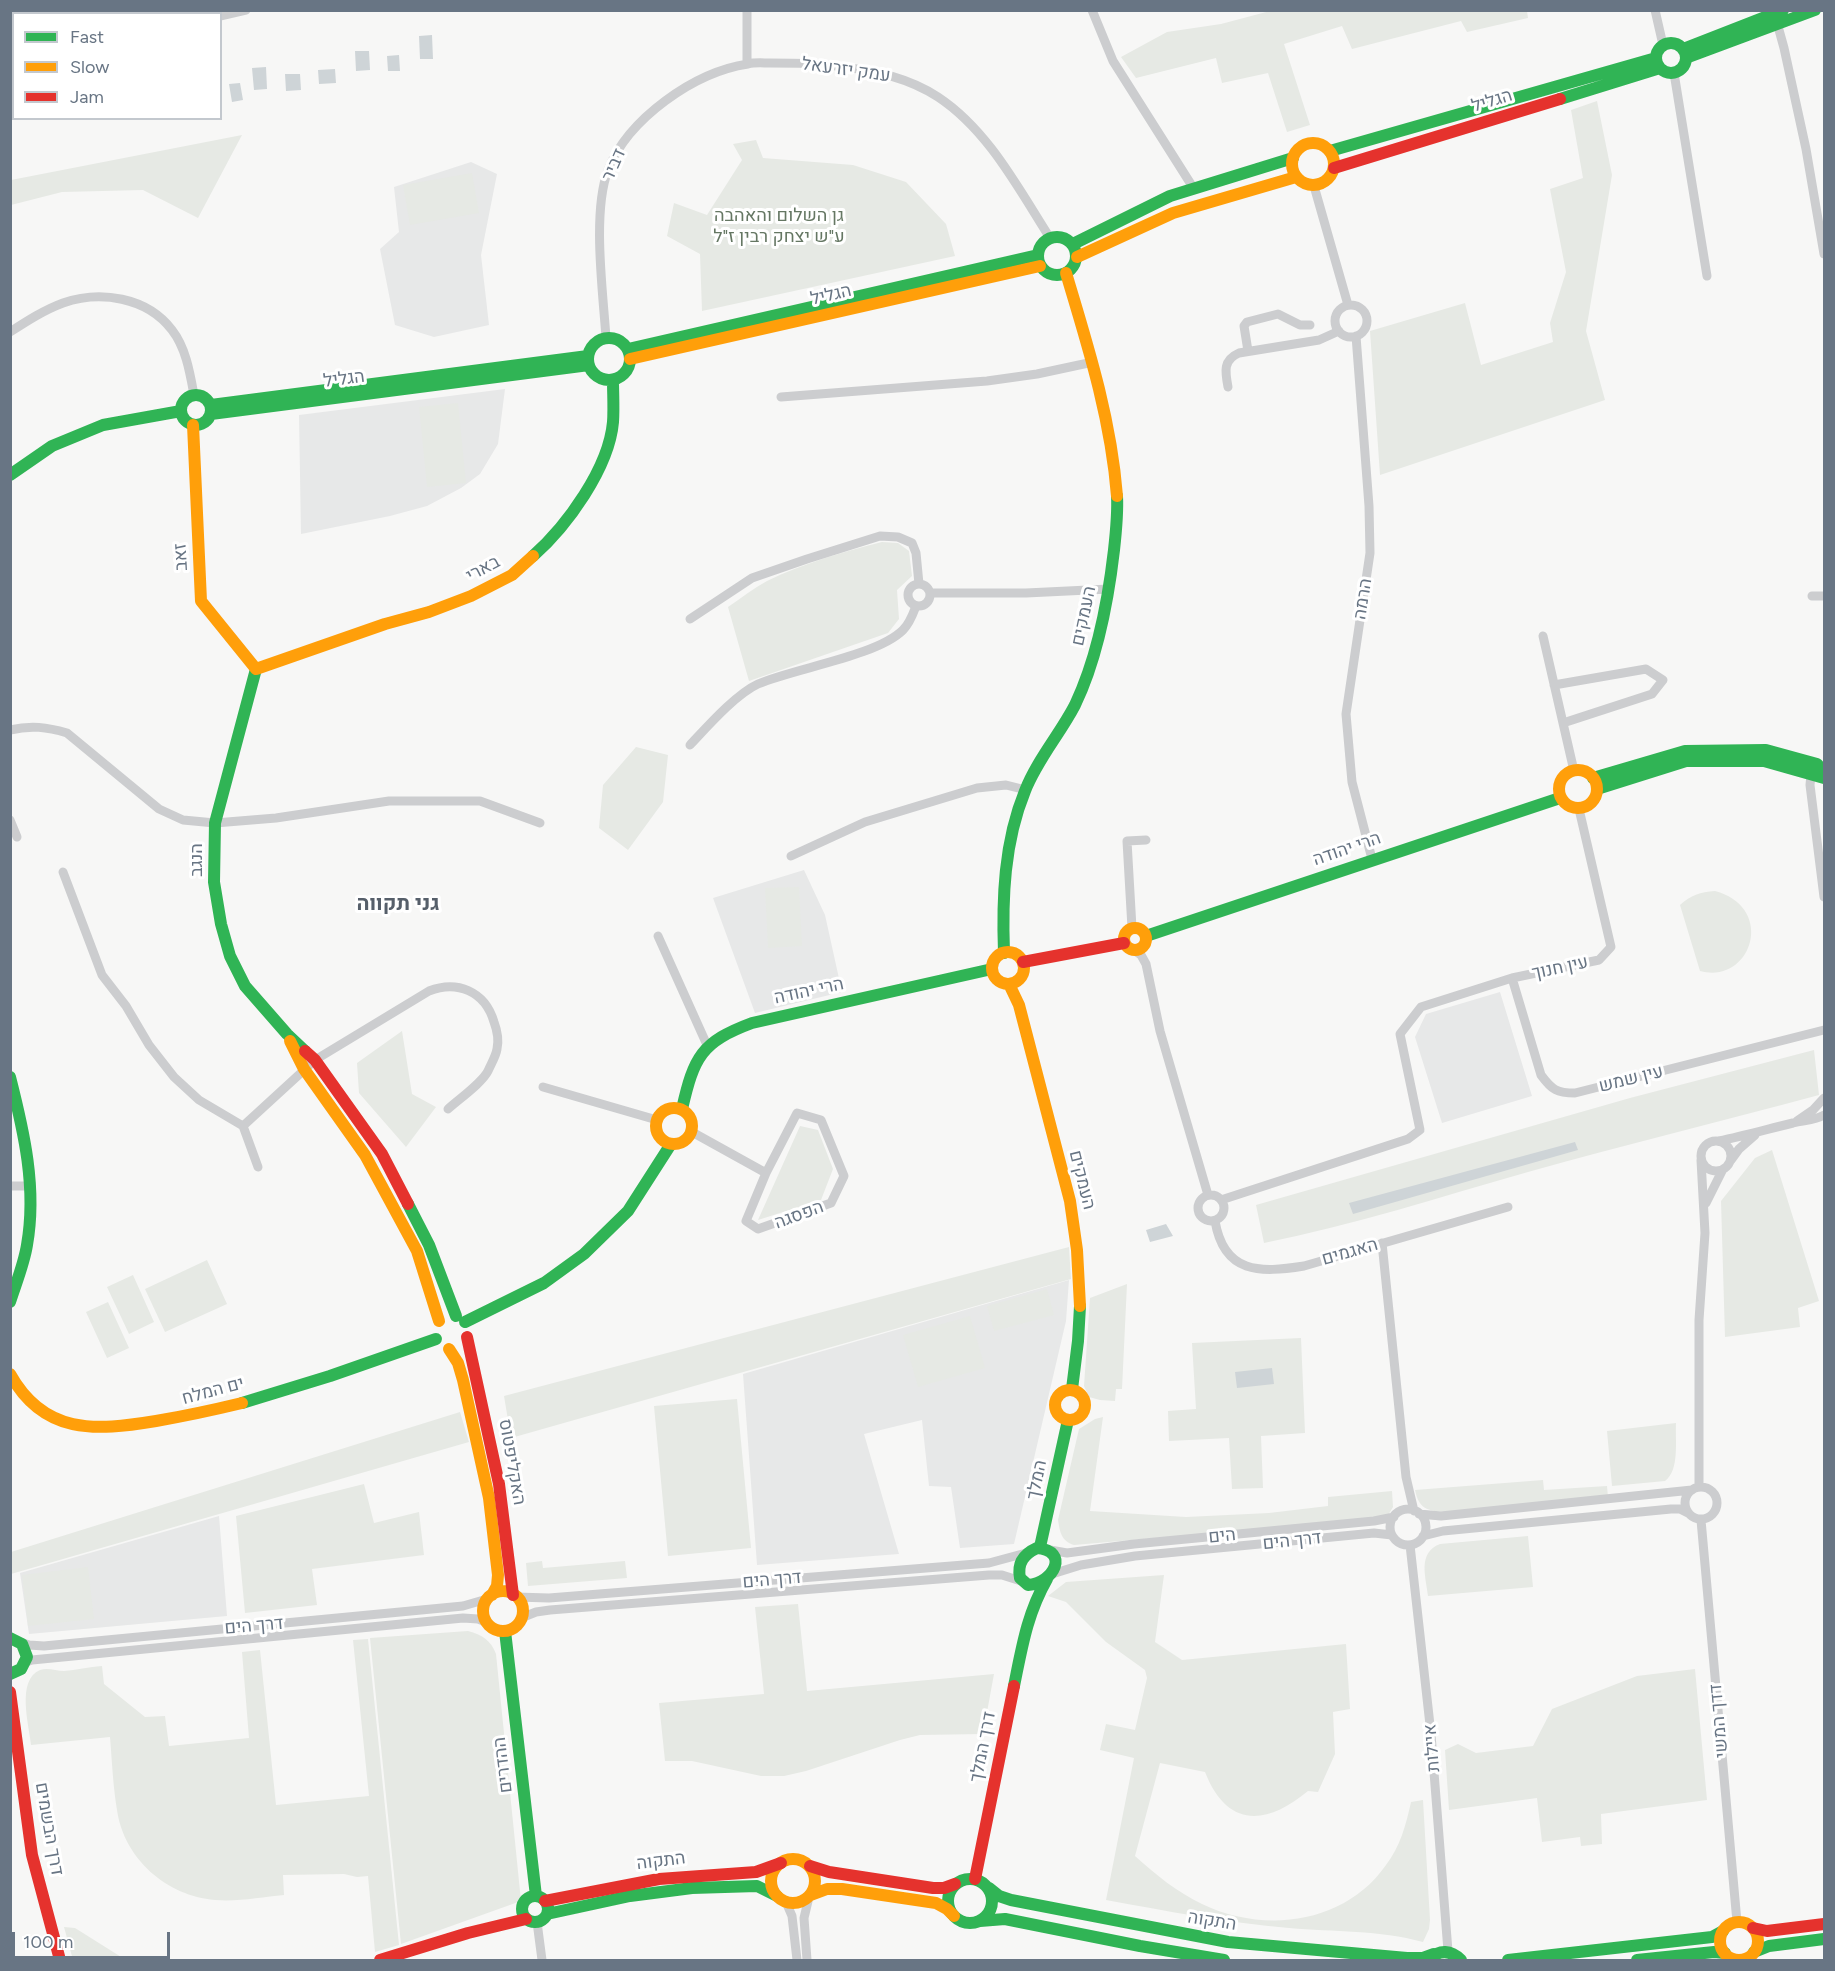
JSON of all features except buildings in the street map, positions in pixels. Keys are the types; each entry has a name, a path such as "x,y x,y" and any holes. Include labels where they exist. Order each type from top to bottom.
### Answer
{"street":[{"path":"222,16 246,10"},
{"path":"747,10 747,64"},
{"path":"1092,10 1113,61 1194,189"},
{"path":"1655,10 1664,45"},
{"path":"1684,53 1778,16 1815,10"},
{"path":"1778,16 1823,232 1824,254"},
{"path":"1672,43 1684,53 1682,68 1674,73 1664,71 1658,63 1658,50 1664,45 1672,43"},
{"name":"עמק יזרעאל","path":"747,64 813,63 859,69 901,78 937,96 967,120 996,154 1050,238"},
{"name":"הגליל","path":"1330,151 1658,63"},
{"name":"הגליל","path":"1334,168 1658,63"},
{"name":"דביר","path":"606,338 601,255 601,198 609,170 622,144 666,98 703,77 747,64"},
{"path":"1674,73 1707,276"},
{"path":"1310,143 1330,151 1334,168 1325,182 1314,186 1301,182 1296,177 1292,165 1293,158 1300,148 1310,143"},
{"path":"1075,251 1170,196 1293,158"},
{"path":"1075,251 1173,213 1296,177"},
{"path":"1314,186 1348,305"},
{"path":"1062,237 1075,251 1072,270 1066,273 1053,275 1047,273 1039,261 1040,248 1050,238 1062,237"},
{"name":"הגליל","path":"629,354 1039,261"},
{"name":"העמקים","path":"1004,953 1002,911 1010,839 1026,790 1081,691 1098,642 1109,589 1117,526 1114,464 1093,362 1066,273"},
{"path":"10,332 35,315 63,303 87,297 137,302 155,312 173,331 184,353 194,395"},
{"path":"1348,305 1359,307 1366,316 1365,327 1356,336 1348,336 1336,327 1336,315 1341,308 1348,305"},
{"path":"1248,351 1243,331 1247,322 1278,314 1300,325 1310,325"},
{"path":"1228,387 1226,373 1230,356 1319,340 1339,331"},
{"name":"הרמה","path":"1356,336 1369,506 1370,553 1346,714 1352,782 1371,859"},
{"path":"606,338 618,339 629,354 626,372 613,380 594,374 588,361 593,345 606,338"},
{"name":"הגליל","path":"211,409 588,361"},
{"path":"781,397 987,381 1037,374 1093,362"},
{"name":"בארי","path":"256,669 312,648 460,600 512,574 537,552 578,506 600,469 613,424 613,380"},
{"path":"194,395 202,395 211,409 203,423 193,425 185,421 180,411 185,399 194,395"},
{"path":"10,475 52,446 103,425 180,411"},
{"name":"זאב","path":"193,425 201,601 256,669"},
{"path":"690,620 752,578 880,536 898,537 912,543 916,553 919,584"},
{"path":"916,606 911,602 908,592 912,586 919,584 926,586 930,593"},
{"path":"930,593 1026,593 1109,589"},
{"path":"690,745 725,709 757,685 865,650 895,637 906,628 916,606 926,603 930,593"},
{"path":"1812,596 1824,596"},
{"path":"1543,636 1574,771"},
{"name":"הנגב","path":"256,669 215,823 214,882 220,924 230,956 245,986 287,1034 315,1060 382,1154 429,1245 460,1319"},
{"path":"1554,685 1646,669 1663,680 1652,694 1563,723"},
{"path":"10,730 28,725 48,727 67,733 159,809 183,820 215,823 276,818 389,801 480,801 540,823"},
{"path":"1595,784 1685,751 1766,750 1817,764 1824,771"},
{"path":"1595,784 1686,761 1764,761 1824,778"},
{"path":"1574,771 1582,771 1595,784 1591,803 1579,809 1567,806 1560,798 1560,781 1565,775 1574,771"},
{"path":"1811,774 1810,785 1824,897"},
{"path":"791,856 865,822 977,788 1006,785 1026,790"},
{"name":"הרי יהודה","path":"1146,936 1371,859 1560,798"},
{"name":"עין חנוך","path":"1221,1200 1408,1139 1420,1130 1400,1035 1420,1006 1512,978 1599,960 1611,947 1579,809"},
{"path":"10,820 17,837"},
{"path":"1146,840 1126,841 1132,928 1124,936 1129,946 1141,955 1146,964 1160,1031 1208,1195"},
{"path":"63,872 102,975 126,1005 149,1045 174,1077 199,1100 243,1126 258,1167"},
{"path":"1023,962 1129,946 1140,949 1144,945 1146,936 1142,930 1132,928"},
{"path":"658,936 707,1045"},
{"path":"1004,953 1015,954 1023,962 1022,976 1016,982 1009,984 999,982 994,976 992,969 996,958 1004,953"},
{"name":"הרי יהודה","path":"682,1109 695,1063 707,1045 728,1031 752,1023 992,969"},
{"name":"עין שמש","path":"1512,978 1541,1075 1551,1088 1562,1093 1575,1093 1824,1030"},
{"name":"העמקים","path":"1009,984 1019,1005 1070,1201 1075,1230 1081,1295 1079,1347 1072,1389"},
{"path":"243,1126 315,1060 429,991 439,987 456,986 471,991 484,1000 492,1012 498,1035 497,1050 487,1074 448,1109"},
{"name":"הנגב","path":"287,1034 304,1069 376,1174 417,1251 440,1321"},
{"path":"10,1077 25,1133 31,1186 27,1245 10,1302"},
{"path":"543,1087 657,1120"},
{"path":"1796,1122 1813,1110 1824,1098"},
{"path":"676,1107 682,1109 690,1116 692,1132 684,1142 671,1144 665,1142 657,1132 657,1120 664,1110 676,1107"},
{"name":"הפסגה","path":"797,1113 820,1120 844,1176 831,1203 758,1229 746,1221 766,1173 797,1113"},
{"path":"1688,1513 1685,1500 1696,1489 1699,1320 1705,1233 1702,1150 1714,1141 1757,1134 1796,1122 1814,1120 1824,1115"},
{"path":"692,1132 766,1173"},
{"path":"1701,1160 1707,1169 1717,1172 1722,1170 1726,1168 1739,1149 1757,1134"},
{"path":"1719,1141 1730,1150 1731,1160"},
{"path":"460,1319 467,1327 467,1337 460,1346 449,1349 439,1344 435,1328 446,1317 460,1319 544,1283 584,1254 628,1211 671,1144"},
{"path":"1704,1209 1722,1170"},
{"path":"10,1186 31,1186"},
{"path":"1208,1195 1221,1200 1224,1212 1215,1221 1205,1220 1197,1211 1200,1200 1208,1195"},
{"name":"האגמים","path":"1215,1221 1219,1239 1231,1257 1253,1269 1272,1270 1304,1266 1508,1207"},
{"path":"1382,1243 1406,1478 1416,1512 1425,1522 1423,1536 1418,1542 1410,1545 1399,1543 1392,1535 1390,1527 1404,1500 1406,1478"},
{"name":"האקליפטוס","path":"467,1337 499,1484 515,1596"},
{"name":"ים המלח","path":"10,1374 18,1389 35,1407 55,1418 85,1427 127,1425 188,1417 253,1399 436,1339"},
{"name":"האקליפטוס","path":"449,1349 458,1363 463,1380 489,1498 498,1575 497,1586 489,1597"},
{"path":"1072,1389 1083,1396 1086,1408 1080,1417 1068,1420 1058,1414 1055,1401 1061,1392 1072,1389"},
{"name":"המלך","path":"1045,1549 1068,1420"},
{"path":"1395,1516 1406,1510 1441,1516 1707,1488 1713,1492 1718,1504 1713,1515 1701,1520 1693,1518 1680,1509 1671,1509 1443,1531 1423,1536"},
{"name":"הים","path":"1045,1549 1067,1553 1134,1544 1374,1521 1395,1516"},
{"name":"דדך המשי","path":"1701,1520 1737,1922"},
{"name":"דרך הים","path":"1049,1577 1081,1565 1135,1556 1374,1533 1392,1535"},
{"name":"איילות","path":"1410,1545 1455,1956"},
{"path":"1045,1549 1055,1560 1027,1622 1027,1599 1018,1567 1026,1553 1045,1549"},
{"name":"דרך הים","path":"515,1596 549,1598 989,1563 1026,1553"},
{"name":"דרך הים","path":"521,1618 550,1610 989,1575 1002,1575 1022,1582"},
{"path":"1022,1582 1034,1586 1049,1577"},
{"path":"500,1592 515,1596 522,1606 521,1618 516,1626 505,1631 493,1629 486,1622 483,1611 489,1597 500,1592"},
{"name":"דרך הים","path":"15,1640 29,1645 44,1646 463,1606 489,1597"},
{"name":"דרך הים","path":"19,1669 32,1660 154,1647 463,1618 486,1622"},
{"name":"דרך המלך","path":"975,1879 1027,1622"},
{"name":"ההדרים","path":"505,1631 540,1898 548,1907 533,1916"},
{"path":"15,1640 26,1651 19,1669"},
{"name":"דרך הבשמים","path":"19,1669 12,1697 32,1855 60,1960"},
{"path":"781,1899 796,1903 827,1889 842,1888 933,1903 945,1907 954,1916 966,1922 980,1921 988,1914 993,1898 989,1888 975,1879 964,1879 944,1888 933,1888 825,1872 801,1860 794,1859 781,1863 774,1870 771,1880 772,1887 792,1916 797,1960"},
{"name":"התקוה","path":"540,1898 659,1878 756,1872 781,1863"},
{"path":"807,1960 804,1918 816,1878 810,1866"},
{"path":"954,1916 948,1900 955,1884"},
{"name":"התקוה","path":"533,1916 630,1896 700,1887 756,1886 768,1890 781,1899"},
{"name":"התקוה","path":"989,1888 999,1896 1011,1900 1167,1932 1230,1942 1407,1958 1455,1956"},
{"path":"540,1898 525,1900 533,1916 542,1960"},
{"path":"380,1960 533,1916"},
{"name":"התקוה","path":"980,1921 1005,1919 1224,1960"},
{"path":"1508,1960 1712,1937 1737,1922 1767,1931 1824,1924"},
{"path":"1753,1928 1758,1941 1754,1952"},
{"path":"1723,1931 1721,1943 1725,1953"},
{"path":"1637,1960 1714,1952 1742,1959 1768,1946 1824,1939"},
{"path":"1455,1956 1470,1960"}],"shaded area":[{"path":"432,35 433,59 420,59 419,36"},
{"path":"355,51 369,51 370,70 356,71"},
{"path":"399,55 400,71 388,71 387,56"},
{"path":"266,67 267,89 254,90 252,68"},
{"path":"335,69 336,83 319,84 318,70"},
{"path":"285,74 300,74 301,90 286,91"},
{"path":"240,83 243,100 232,102 229,84"},
{"path":"471,162 497,174 481,255 489,325 434,337 395,325 380,249 399,232 394,187"},
{"path":"505,389 498,444 480,474 461,488 427,506 301,534 299,415"},
{"path":"804,870 825,915 842,992 755,1013 713,898"},
{"path":"1500,992 1532,1096 1442,1123 1415,1037 1426,1014"},
{"path":"1575,1142 1578,1150 1353,1214 1349,1203"},
{"path":"1166,1224 1173,1236 1150,1242 1146,1230"},
{"path":"1069,1280 1066,1321 1014,1544 960,1548 951,1487 929,1486 922,1420 864,1434 899,1554 757,1565 743,1374"},
{"path":"1272,1368 1274,1384 1237,1388 1235,1372"},
{"path":"219,1516 227,1616 29,1634 20,1573"}],"green space":[{"path":"1270,11 1527,11 1528,18 1467,32 1461,21 1352,49 1342,26 1284,44 1310,125 1287,132 1268,73 1222,83 1216,58 1136,78 1121,57 1167,32 1221,24"},
{"path":"1597,101 1612,175 1586,331 1605,400 1380,475 1370,331 1465,303 1481,365 1553,342 1550,323 1566,272 1550,189 1583,178 1571,110"},
{"path":"242,135 198,218 143,190 62,192 11,205 11,180"},
{"name":"גן השלום והאהבה ע\"ש יצחק רבין ז\"ל","path":"756,140 763,158 853,165 906,182 946,224 955,256 702,311 700,254 667,236 674,203 707,215 742,160 733,144"},
{"path":"472,173 479,213 410,225 403,185"},
{"path":"458,403 466,483 427,487 419,407"},
{"path":"882,542 898,543 909,551 912,576 897,590 899,619 888,633 749,681 728,607 762,584 795,569 824,558"},
{"path":"636,747 668,755 663,802 628,850 599,828 603,785"},
{"path":"799,887 802,946 768,948 765,888"},
{"path":"1715,891 1734,900 1746,913 1751,927 1750,943 1744,956 1733,967 1718,972 1700,971 1680,905 1696,895"},
{"path":"402,1031 412,1094 436,1107 406,1147 359,1093 357,1063"},
{"path":"1814,1050 1819,1095 1564,1162 1364,1219 1264,1243 1256,1205 1630,1098"},
{"path":"800,1126 818,1130 833,1169 821,1200 758,1220"},
{"path":"1772,1150 1819,1301 1798,1308 1800,1327 1725,1337 1721,1201 1755,1158"},
{"path":"1069,1247 1071,1279 511,1438 504,1396"},
{"path":"207,1260 227,1304 165,1332 145,1289"},
{"path":"133,1275 154,1322 129,1334 107,1287"},
{"path":"1127,1284 1122,1389 1116,1389 1115,1401 1089,1397 1084,1386 1090,1298"},
{"path":"1047,1289 1054,1315 994,1331 987,1306"},
{"path":"108,1302 129,1348 107,1358 86,1312"},
{"path":"970,1316 985,1368 918,1387 903,1335"},
{"path":"1301,1338 1305,1433 1261,1436 1263,1488 1232,1489 1229,1438 1169,1441 1168,1411 1196,1409 1192,1343"},
{"path":"737,1399 751,1548 668,1556 654,1406"},
{"path":"460,1412 469,1442 11,1574 11,1552"},
{"path":"1103,1417 1090,1511 1186,1517 1269,1513 1328,1506 1328,1497 1392,1491 1393,1507 1387,1517 1375,1519 1074,1545 1064,1538 1058,1520 1079,1429"},
{"path":"1676,1423 1675,1462 1670,1476 1665,1481 1612,1486 1607,1431"},
{"path":"1543,1480 1544,1490 1607,1486 1608,1497 1446,1512 1425,1508 1419,1501 1415,1490"},
{"path":"364,1484 374,1523 419,1512 424,1555 312,1569 317,1605 245,1613 236,1516"},
{"path":"1528,1536 1533,1587 1428,1596 1425,1566 1428,1553 1433,1548 1440,1544"},
{"path":"542,1561 543,1568 625,1561 627,1578 528,1586 526,1563"},
{"path":"88,1567 94,1619 28,1626 22,1575"},
{"path":"1164,1575 1155,1642 1182,1660 1346,1644 1350,1709 1333,1712 1335,1754 1318,1792 1308,1791 1277,1811 1263,1815 1249,1816 1236,1812 1224,1804 1205,1772 1160,1763 1135,1856 1184,1894 1226,1913 1251,1919 1302,1918 1326,1911 1349,1900 1369,1885 1395,1851 1405,1827 1411,1802 1423,1800 1430,1920 1423,1942 1373,1933 1243,1923 1106,1900 1134,1758 1100,1750 1106,1724 1135,1730 1147,1678 1145,1670 1106,1642 1066,1602 1048,1596 1066,1582"},
{"path":"798,1604 807,1691 994,1674 983,1734 920,1735 784,1776 761,1776 692,1761 665,1761 659,1703 764,1694 755,1607"},
{"path":"468,1631 485,1639 496,1654 521,1901 401,1944 370,1638"},
{"path":"368,1639 399,1945 375,1952 368,1876 283,1875 284,1895 232,1900 197,1897 165,1883 138,1859 121,1828 114,1792 110,1737 31,1745 26,1693 33,1675 43,1669 64,1671 102,1666 104,1684 145,1717 165,1716 169,1746 249,1738 242,1652 260,1650 276,1805 369,1796 353,1640"},
{"path":"1695,1669 1707,1800 1601,1814 1602,1844 1581,1846 1580,1837 1542,1842 1537,1798 1449,1810 1445,1750 1458,1744 1476,1753 1533,1746 1552,1709 1637,1676"},
{"path":"64,1927 75,1928 126,1960 73,1960"}],"traffic: fast":[{"path":"1683,49 1783,10"},
{"path":"1686,58 1815,10"},
{"path":"1671,43 1682,47 1686,58 1682,69 1671,73 1660,69 1656,58 1660,47 1671,43"},
{"path":"1330,151 1656,58"},
{"path":"1560,99 1660,68"},
{"path":"1073,244 1170,196 1293,158"},
{"path":"1057,237 1071,242 1076,256 1071,270 1057,275 1043,270 1038,256 1043,242 1057,237"},
{"path":"628,349 1038,255"},
{"path":"609,338 624,344 630,359 624,374 609,380 594,374 588,359 594,344 609,338"},
{"path":"211,405 588,356"},
{"path":"211,414 589,365"},
{"path":"533,556 572,513 604,458 613,422 613,380"},
{"path":"196,395 207,399 211,410 207,421 196,425 185,421 181,410 185,399 196,395"},
{"path":"10,475 52,446 103,425 181,411"},
{"path":"1004,953 1004,891 1013,830 1030,780 1075,705 1096,649 1112,570 1117,496"},
{"path":"256,669 215,823 214,882 221,924 230,956 245,986 305,1051"},
{"path":"1593,778 1685,751 1766,750 1817,764 1824,772"},
{"path":"1597,789 1686,761 1764,761 1824,778"},
{"path":"1146,936 1560,798"},
{"path":"682,1109 691,1076 702,1054 721,1037 735,1030 752,1023 992,969"},
{"path":"10,1077 28,1160 31,1202 26,1252 10,1302"},
{"path":"465,1322 544,1283 584,1254 628,1211 671,1144"},
{"path":"408,1204 429,1245 456,1316"},
{"path":"1072,1389 1080,1306"},
{"path":"242,1403 330,1376 436,1339"},
{"path":"1040,1547 1068,1420"},
{"path":"1037,1548 1047,1550 1053,1555 1056,1560 1055,1567 1045,1579 1028,1585 1020,1578 1021,1563 1028,1553 1037,1548"},
{"path":"1014,1686 1030,1618 1047,1579"},
{"path":"505,1631 536,1896"},
{"path":"10,1638 22,1644 27,1657 21,1669 10,1674"},
{"path":"970,1879 979,1880 986,1885 991,1892 992,1901 991,1910 986,1917 979,1922 970,1923 961,1922 954,1917 949,1910 948,1901 949,1892 954,1885 961,1880 970,1879"},
{"path":"547,1914 630,1896 692,1888 757,1886 777,1896"},
{"path":"989,1888 999,1896 1011,1900 1228,1942 1407,1958 1423,1958 1434,1954"},
{"path":"535,1896 544,1900 548,1909 544,1918 535,1922 526,1918 522,1909 526,1900 535,1896"},
{"path":"980,1921 1005,1919 1224,1960"},
{"path":"1508,1960 1712,1937 1723,1931"},
{"path":"1754,1952 1769,1946 1824,1939"},
{"path":"1429,1959 1445,1952 1461,1960"},
{"path":"1637,1960 1714,1952 1725,1953"}],"traffic: slow":[{"path":"1313,143 1328,149 1334,164 1328,179 1313,185 1298,179 1292,164 1298,149 1313,143"},
{"path":"1077,257 1173,213 1296,177"},
{"path":"630,359 1040,266"},
{"path":"1066,273 1104,411 1117,496"},
{"path":"193,425 201,601 256,669"},
{"path":"256,669 471,596 512,575 533,556"},
{"path":"1578,770 1592,775 1597,789 1592,803 1578,808 1564,803 1559,789 1564,775 1578,770"},
{"path":"1135,928 1143,931 1146,939 1143,947 1135,950 1127,947 1124,939 1127,931 1135,928"},
{"path":"1008,952 1019,957 1024,968 1019,979 1008,984 997,979 992,968 997,957 1008,952"},
{"path":"1009,984 1019,1005 1070,1201 1077,1250 1080,1306"},
{"path":"290,1041 304,1069 365,1155 417,1251 439,1321"},
{"path":"674,1108 687,1113 692,1126 687,1139 674,1144 661,1139 656,1126 661,1113 674,1108"},
{"path":"449,1349 458,1363 463,1380 489,1498 498,1575 497,1586 492,1595"},
{"path":"10,1374 24,1394 39,1408 55,1418 92,1427 156,1421 242,1403"},
{"path":"1070,1390 1081,1394 1085,1405 1081,1416 1070,1420 1059,1416 1055,1405 1059,1394 1070,1390"},
{"path":"503,1591 517,1597 523,1611 517,1625 503,1631 489,1625 483,1611 489,1597 503,1591"},
{"path":"793,1859 802,1860 809,1865 814,1872 815,1881 814,1890 809,1897 802,1902 793,1903 784,1902 777,1897 772,1890 771,1881 772,1872 777,1865 784,1860 793,1859"},
{"path":"811,1895 827,1889 842,1889 936,1903 954,1916"},
{"path":"1739,1922 1752,1928 1758,1941 1752,1954 1739,1960 1726,1954 1720,1941 1726,1928 1739,1922"}],"traffic: jam":[{"path":"1334,168 1560,99"},
{"path":"1023,962 1124,943"},
{"path":"305,1051 315,1060 382,1154 408,1204"},
{"path":"467,1337 499,1484 513,1595"},
{"path":"975,1879 1014,1686"},
{"path":"10,1692 32,1855 60,1960"},
{"path":"545,1901 659,1879 756,1872 781,1863"},
{"path":"810,1866 829,1872 933,1888 944,1888 955,1884"},
{"path":"380,1960 468,1933 526,1919"},
{"path":"1753,1928 1767,1931 1824,1924"}],"district":[{"name":"גני תקווה","path":"398,904"}]}
